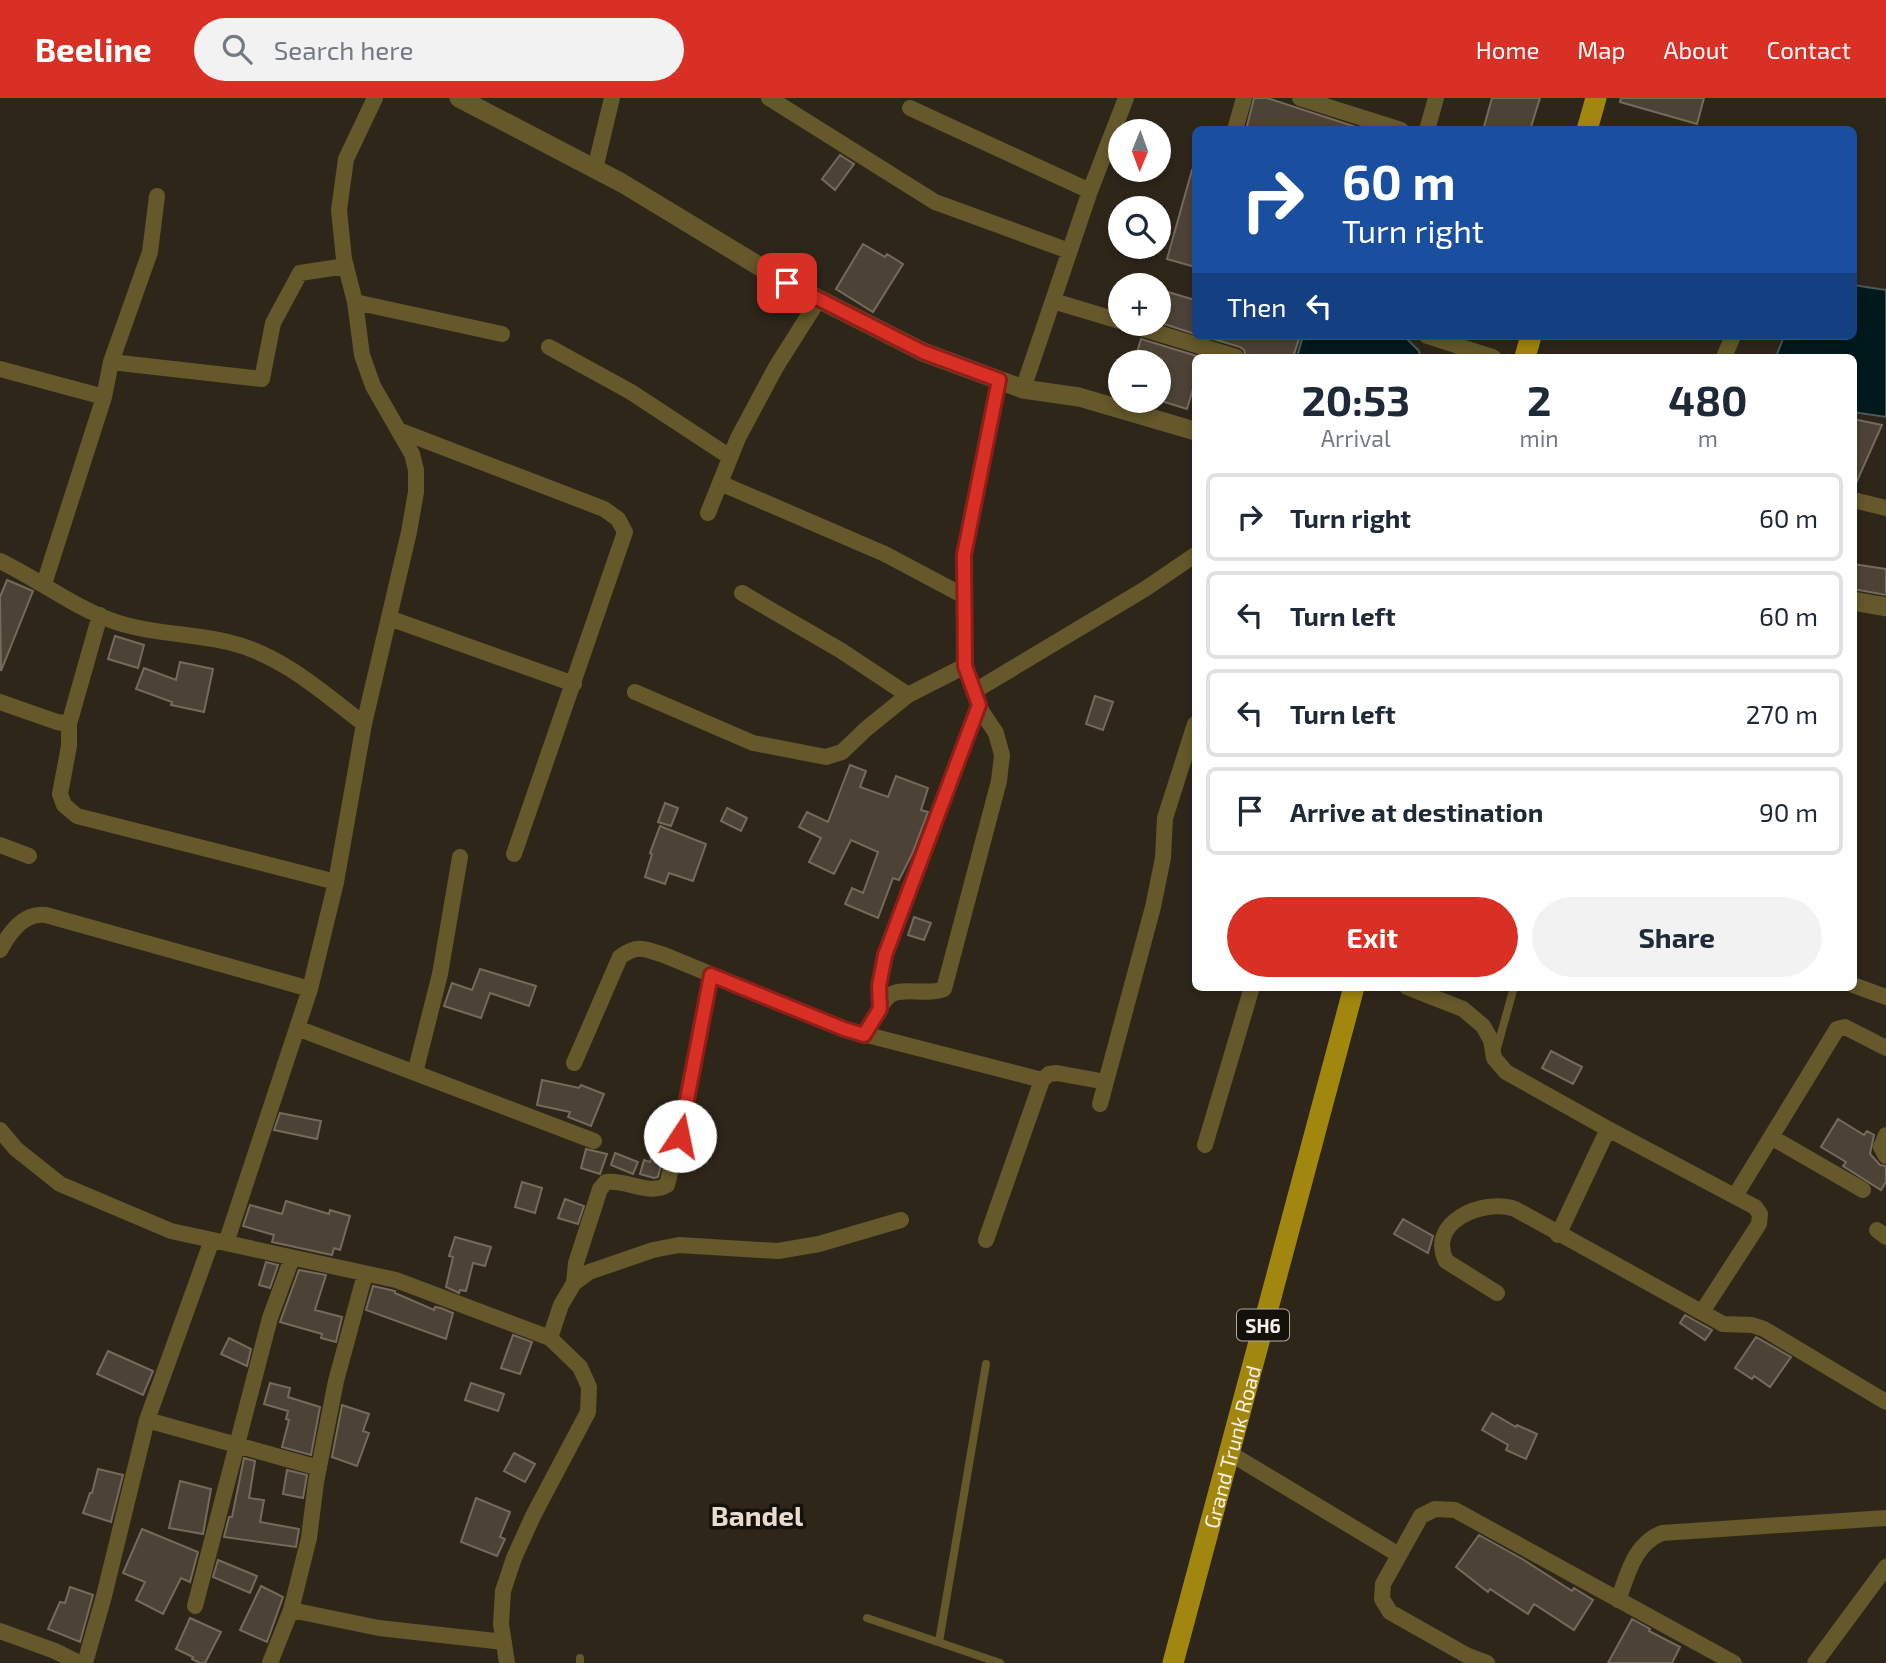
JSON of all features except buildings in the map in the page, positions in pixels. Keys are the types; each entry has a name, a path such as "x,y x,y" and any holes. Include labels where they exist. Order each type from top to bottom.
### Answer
{"main road":[{"path":"1588,126 1596,98"},
{"name":"Grand Trunk Road","path":"1173,1663 1353,991"}],"street":[{"path":"85,1663 147,1420 219,1242 310,989 336,882 364,724 409,532 416,492 416,470 412,454 373,386 362,355 339,210 346,159 375,98"},
{"path":"459,98 596,169 787,283 923,352 1023,388 1079,397 1192,430"},
{"path":"596,169 612,98"},
{"path":"769,98 935,202 1069,251"},
{"path":"1023,388 1090,191 1126,98"},
{"path":"1236,126 1244,98"},
{"path":"1300,98 1388,126"},
{"path":"1428,126 1436,98"},
{"path":"910,108 1090,191"},
{"path":"44,584 104,397 111,362 150,252 158,196"},
{"path":"111,362 262,379 273,323 300,273 346,266"},
{"path":"708,513 730,457 776,367 819,299"},
{"path":"1053,301 1108,317"},
{"path":"355,302 502,334"},
{"path":"1171,333 1192,338"},
{"path":"1203,340 1221,344"},
{"path":"1440,340 1484,354"},
{"path":"549,347 631,392 730,457"},
{"path":"0,369 104,397"},
{"path":"864,1035 889,995 900,991 935,993 944,989 999,781 1002,755 996,733 976,698 965,666 964,555 999,380"},
{"path":"398,430 604,509 618,519 625,532 514,854"},
{"path":"720,483 885,554 964,596"},
{"path":"1857,501 1886,508"},
{"path":"880,1009 879,986 885,955 976,698 1192,557"},
{"path":"0,561 100,615 126,624 230,642 287,665 364,724"},
{"path":"742,593 840,650 908,695"},
{"path":"1857,602 1886,607"},
{"path":"100,615 69,724 69,747 60,794 64,805 77,816 336,882"},
{"path":"389,618 574,684"},
{"path":"635,692 753,743 826,757 842,752 908,695 965,666"},
{"path":"0,702 69,724"},
{"path":"1100,1104 1153,907 1163,858 1166,818 1192,734"},
{"path":"0,845 29,856"},
{"path":"415,1073 440,974 460,857"},
{"path":"0,950 24,918 35,913 310,989"},
{"path":"574,1063 620,957 638,948 664,955 844,1029 1042,1080"},
{"path":"574,1283 576,1263 600,1189 606,1182 615,1181 652,1189 662,1189 667,1185 680,1136 711,975"},
{"path":"1857,986 1886,997"},
{"path":"1205,1144 1251,991"},
{"path":"1417,991 1463,1009 1483,1026 1491,1040 1494,1058 1506,1072 1755,1207 1760,1214 1759,1224 1702,1312"},
{"path":"1735,1196 1837,1029 1845,1027 1886,1048"},
{"path":"297,1028 594,1141"},
{"path":"986,1240 1042,1080 1049,1073 1057,1073 1106,1082"},
{"path":"1558,1235 1608,1129"},
{"path":"0,1130 16,1149 60,1184 171,1231 396,1280 550,1338 580,1367 589,1387 588,1412 533,1516 503,1591 501,1624 507,1663"},
{"path":"1886,1135 1881,1147 1886,1156"},
{"path":"1771,1137 1863,1189"},
{"path":"1497,1293 1446,1261 1440,1243 1455,1218 1489,1206 1503,1205 1515,1209 1723,1324 1752,1325 1763,1329 1886,1402"},
{"path":"550,1338 561,1305 574,1283 589,1272 653,1250 679,1245 778,1251 820,1244 901,1220"},
{"path":"195,1606 270,1318 292,1258"},
{"path":"270,1663 291,1610 309,1538 318,1468 336,1381 365,1274"},
{"path":"147,1420 318,1468"},
{"path":"1231,1454 1399,1555"},
{"path":"1487,1663 1466,1655 1390,1612 1382,1599 1383,1584 1399,1555 1422,1516 1435,1509 1455,1510 1734,1663"},
{"path":"1618,1600 1636,1552 1652,1537 1662,1533 1886,1518"},
{"path":"1815,1663 1886,1567"},
{"path":"291,1610 379,1628 504,1642"},
{"path":"0,1631 55,1651 79,1663"}],"lane":[{"path":"1494,1058 1513,991"},
{"path":"939,1642 986,1364"},
{"path":"867,1618 1000,1663"}],"water":[{"path":"1857,286 1886,290 1886,417 1857,413 1857,354 1777,354 1782,340 1857,340"},
{"path":"1302,340 1408,340 1420,354 1298,354"}],"district":[{"name":"Bandel","path":"757,1515"}],"route":[{"path":"680,1136 711,975 864,1035 880,1009 879,986 885,955 979,705 965,666 964,555 999,380 923,352 787,283"}]}
